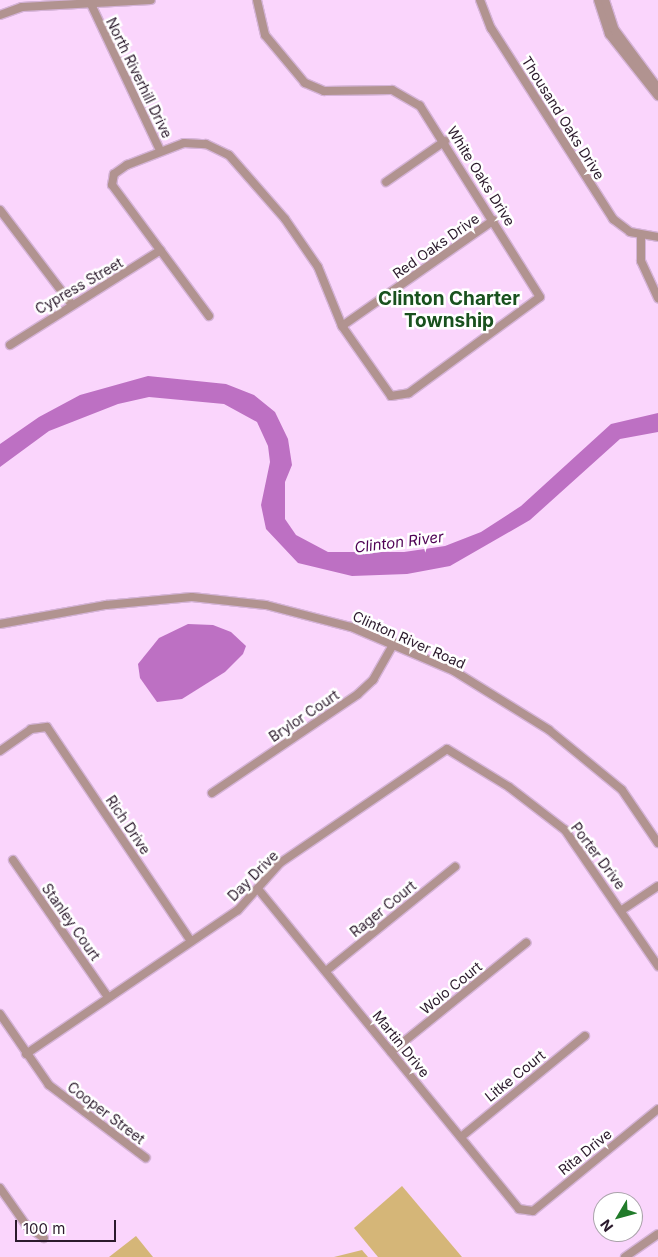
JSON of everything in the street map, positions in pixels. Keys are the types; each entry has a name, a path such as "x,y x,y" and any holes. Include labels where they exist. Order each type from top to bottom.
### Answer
{"street":[{"path":"17,0 22,7"},
{"path":"0,15 22,7 89,1 151,0"},
{"name":"White Oaks Drive","path":"257,0 265,35 305,83 324,91 383,88 404,94 420,106 445,141 540,291 540,299 409,393 395,398 385,390 342,326"},
{"name":"Thousand Oaks Drive","path":"480,0 491,28 606,209 622,227 641,236"},
{"path":"598,0 602,20 658,88"},
{"path":"605,0 621,45"},
{"name":"North Riverhill Drive","path":"89,1 160,150 117,171 112,180 117,194 209,316"},
{"path":"639,66 658,96"},
{"path":"386,182 445,141"},
{"path":"160,150 206,144 236,161 302,242 342,326"},
{"path":"0,210 72,305"},
{"name":"Red Oaks Drive","path":"342,326 494,220"},
{"path":"658,237 641,236 640,260 658,298"},
{"name":"Cypress Street","path":"10,344 161,250"},
{"name":"Clinton River Road","path":"0,624 106,605 211,597 322,618 394,643 472,682 574,748 622,790 658,843"},
{"name":"Brylor Court","path":"212,793 358,694 373,680 394,643"},
{"name":"Rich Drive","path":"0,751 43,725 191,941"},
{"name":"Day Drive","path":"26,1054 238,910 280,863 448,749"},
{"name":"Porter Drive","path":"448,749 560,826 622,910 658,966"},
{"name":"Stanley Court","path":"13,860 108,997"},
{"name":"Rager Court","path":"326,971 455,867"},
{"path":"622,910 658,886"},
{"name":"Martin Drive","path":"258,889 461,1137 527,1213"},
{"name":"Wolo Court","path":"391,1052 526,943"},
{"name":"Cooper Street","path":"0,1014 26,1054 63,1098 146,1158"},
{"name":"Litke Court","path":"461,1137 584,1036"},
{"name":"Rita Drive","path":"527,1213 658,1109"},
{"path":"0,1188 26,1225 44,1238"},
{"path":"625,1257 658,1234"}],"shaded area":[{"path":"148,376 226,384 254,395 275,412 288,439 292,465 285,482 285,519 296,535 328,552 404,552 445,546 481,532 521,506 611,424 658,413 658,432 620,439 530,520 450,566 407,574 352,576 298,563 266,529 261,505 270,462 268,446 257,422 224,404 149,397 118,404 49,431 0,467 0,444 39,417 80,395"},
{"path":"188,624 213,625 231,632 246,646 243,654 225,672 182,699 157,702 140,678 138,664 159,638"},
{"path":"402,1186 462,1257 378,1257 354,1228"},
{"path":"136,1236 153,1257 109,1257"},
{"path":"362,1250 368,1257 334,1257"}],"district":[{"name":"Clinton Charter Township","path":"449,310"}],"water label":[{"name":"Clinton River","path":"399,542"}]}
